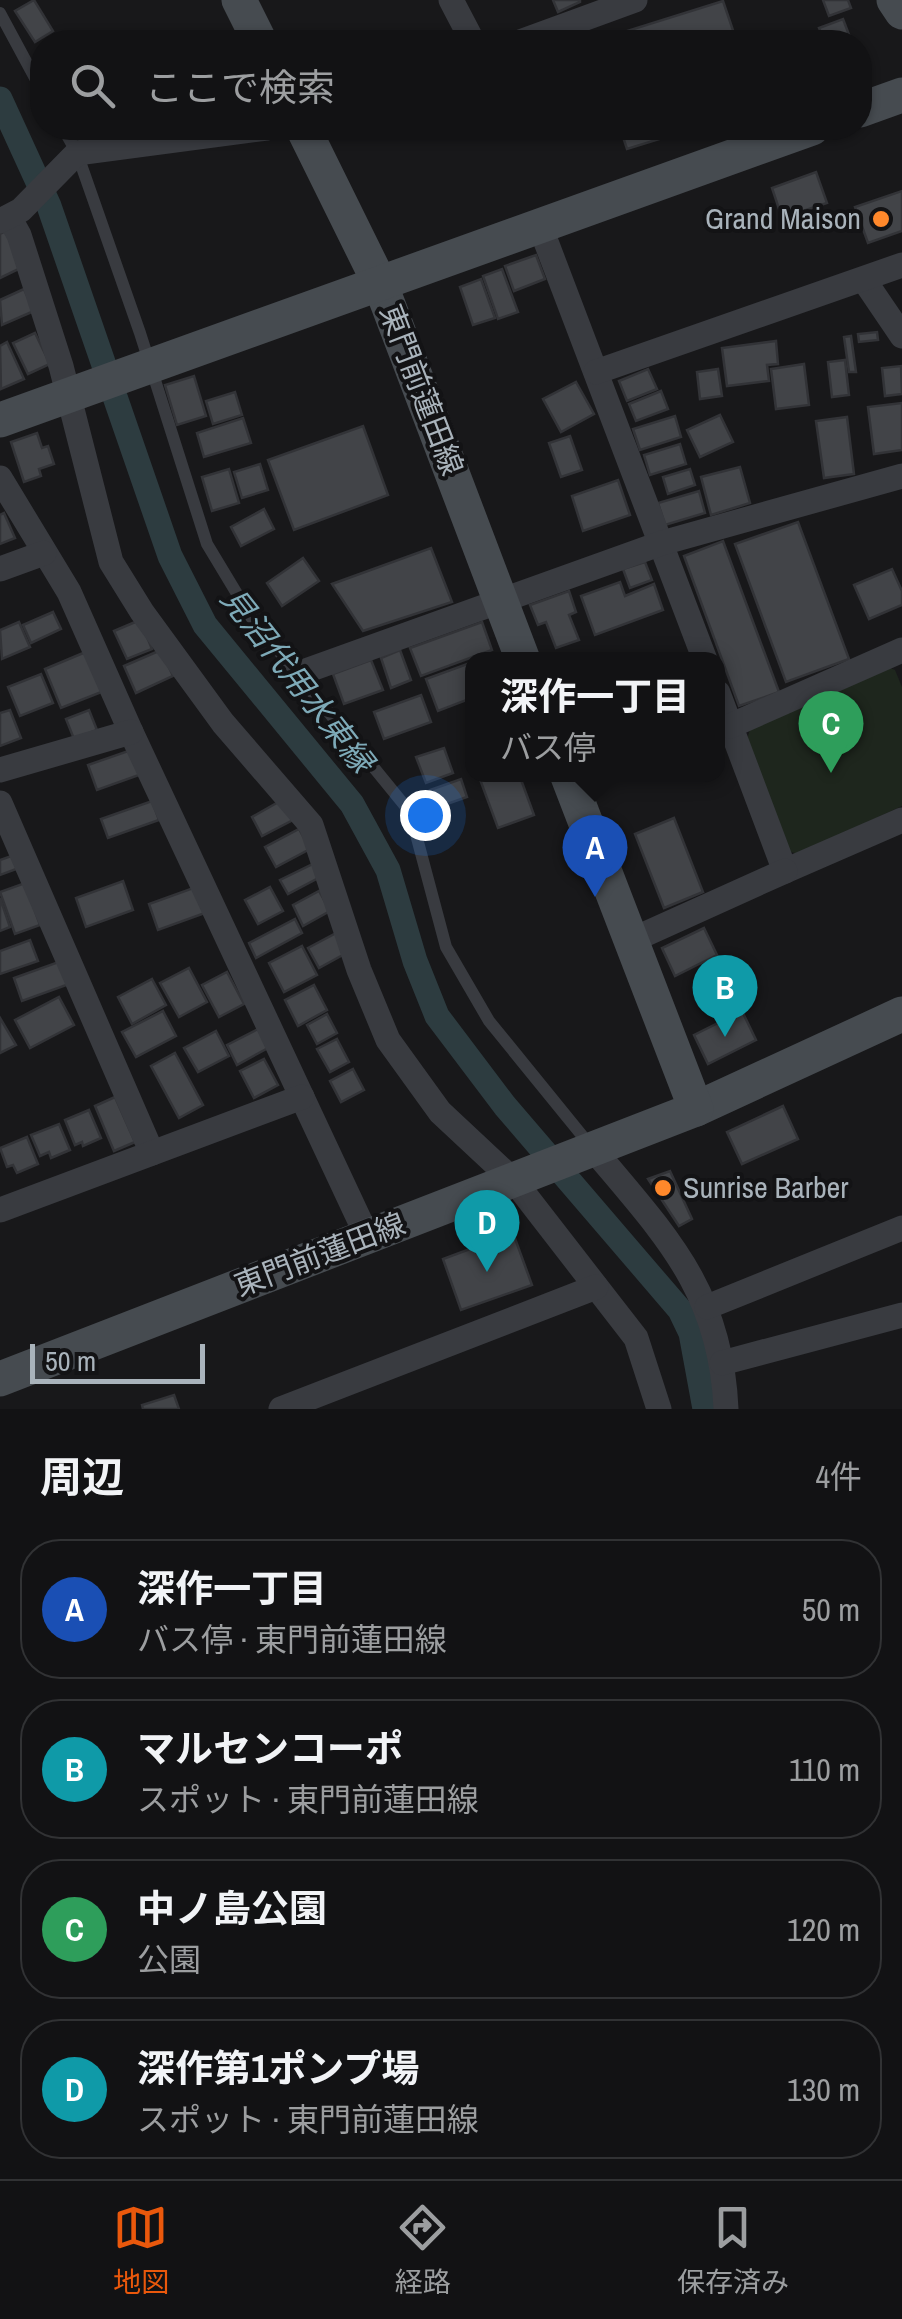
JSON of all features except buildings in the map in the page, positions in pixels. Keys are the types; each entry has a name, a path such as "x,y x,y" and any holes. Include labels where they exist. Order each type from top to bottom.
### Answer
{"main road":[{"path":"239,0 254,30"},
{"path":"894,0 902,12"},
{"path":"872,106 902,95"},
{"name":"東門前蓮田線","path":"309,140 381,286 520,652"},
{"path":"0,420 779,140"},
{"path":"570,782 696,1109"},
{"name":"東門前蓮田線","path":"0,1379 696,1109 902,1014"}],"street":[{"path":"452,0 467,30"},
{"path":"553,30 635,0"},
{"path":"179,140 77,154 8,212 75,393 111,562 142,612 223,723 311,825 359,970 388,1040 440,1112 528,1176 596,1287 636,1338 659,1409"},
{"path":"540,226 702,652"},
{"path":"596,372 902,265"},
{"path":"864,280 902,336"},
{"path":"300,673 662,543 902,476"},
{"path":"0,478 69,592 368,1236"},
{"path":"0,569 44,553"},
{"path":"730,726 900,658"},
{"path":"725,712 785,871"},
{"path":"0,770 131,732"},
{"path":"0,803 152,1153"},
{"path":"630,941 902,820"},
{"path":"2,1203 302,1097"},
{"path":"588,1152 676,1248 707,1307 722,1363 726,1409"},
{"path":"707,1307 902,1228"},
{"path":"281,1409 596,1287"},
{"path":"722,1363 902,1316"}],"lane":[{"path":"0,13 30,69"},
{"path":"69,140 140,333 144,368 207,544 251,617 410,812 446,947 489,1021 588,1152"}],"shaded area":[{"path":"888,667 895,670 902,687 902,806 798,854 788,851 747,740 750,729"}],"waterway":[{"name":"見沼代用水東縁","path":"0,99 49,206 170,556 205,625 352,804 388,870 415,961 437,1016 505,1106 680,1310 691,1333 705,1409"}],"place":[{"name":"Grand Maison","path":"881,219"},
{"name":"中ノ島公園","path":"831,773"},
{"name":"深作一丁目","path":"595,897"},
{"name":"マルセンコーポ","path":"725,1037"},
{"name":"Sunrise Barber","path":"663,1188"},
{"name":"深作第1ポンプ場","path":"487,1272"}]}
